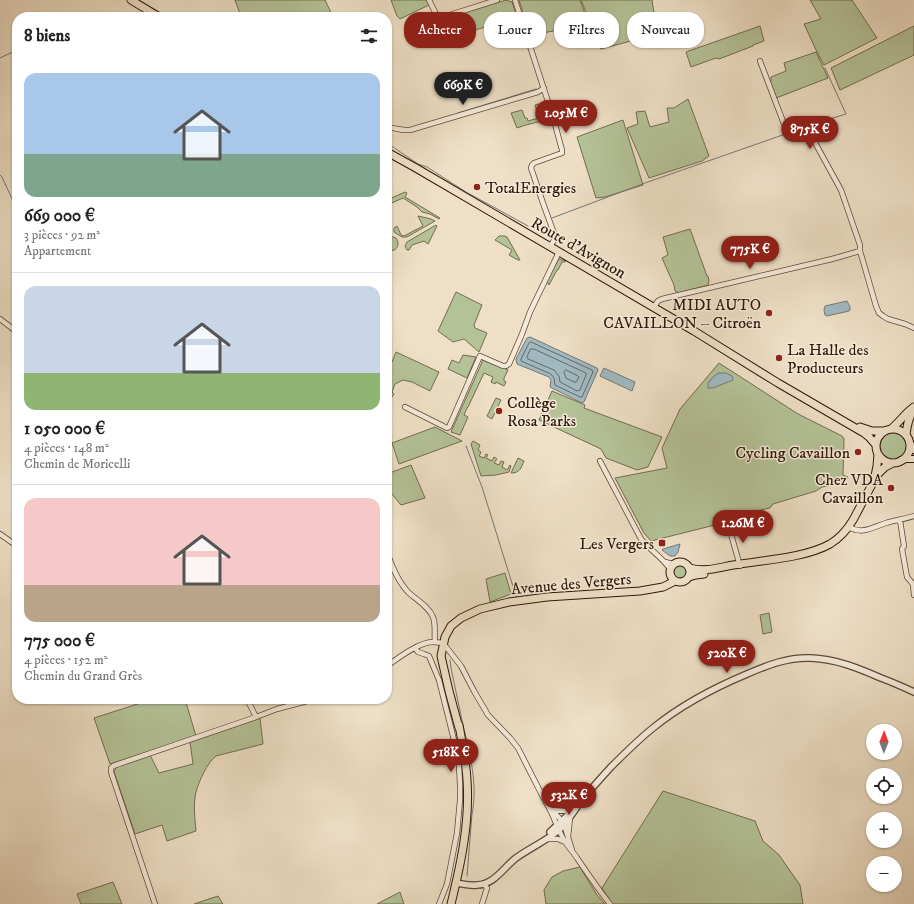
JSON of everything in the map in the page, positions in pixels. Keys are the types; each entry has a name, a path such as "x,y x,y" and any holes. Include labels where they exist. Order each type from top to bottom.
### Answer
{"main road":[{"path":"131,0 151,12"},
{"name":"Route d'Avignon","path":"392,151 416,168"},
{"name":"Route d'Avignon","path":"392,155 654,307 831,413"},
{"path":"872,483 877,466 877,438 879,435 899,423 914,407"},
{"path":"906,435 907,423 914,410"},
{"path":"831,413 872,432 888,430 901,431 906,435 914,450"},
{"path":"831,413 864,433 876,445"},
{"path":"902,460 908,453 910,444"},
{"path":"878,454 883,460 893,463"},
{"path":"740,565 719,572 696,575 684,582 675,581 672,578 671,569 678,562 684,563 689,568 710,570 802,554 831,543 849,527 872,483 882,469 902,460 914,459"},
{"path":"689,568 689,578"},
{"name":"Avenue des Vergers","path":"649,589 664,582 671,569"},
{"name":"Avenue des Vergers","path":"497,605 532,599 649,589 663,587 675,581"},
{"path":"460,728 444,673 441,656 445,645 455,628 463,621 477,613 497,605"},
{"path":"451,904 464,844 468,808 466,765 446,662 445,637 451,626 461,618 480,609 497,605"}],"street":[{"path":"429,0 436,15 440,18 497,0"},
{"path":"514,0 544,88 562,150 562,153 534,163 531,168 555,236 550,247"},
{"path":"760,62 784,124 800,129 809,134 841,190 860,245 860,251 879,313 888,319 914,328"},
{"path":"392,128 410,130 538,92 544,88"},
{"path":"654,307 658,301 662,299 860,251"},
{"path":"405,407 447,428 449,427 480,356 503,366 508,364 522,334 530,312 559,252"},
{"path":"0,319 12,328"},
{"path":"600,461 641,539 671,569"},
{"path":"849,527 856,530 865,531 914,516"},
{"path":"900,520 904,546 902,549 907,577 913,584 914,594"},
{"path":"729,527 740,565"},
{"path":"0,534 12,542"},
{"path":"392,565 409,592 428,609 433,617 434,642"},
{"path":"392,663 414,648 429,643 434,642 445,645 461,666 488,715 518,748 545,801 563,823 573,851"},
{"path":"414,648 418,652 429,656 439,680 459,766 460,800 457,833 447,884 439,904"},
{"path":"456,883 478,885 488,883 495,878 515,859 547,839 571,816 600,779 626,753 666,718 711,691 743,676 772,664 800,658 811,658 850,665 914,692"},
{"path":"250,704 256,717"},
{"path":"156,904 113,779 111,768 132,759 229,727 277,709 296,704"},
{"path":"551,809 566,811 579,805"},
{"path":"551,809 558,828 566,843 610,904"},
{"path":"563,823 573,809"},
{"path":"568,837 571,816"},
{"path":"538,844 558,828"},
{"path":"547,839 558,839 566,843"},
{"path":"482,904 487,888 484,884"}],"green space":[{"path":"235,0 325,0 331,12 239,12"},
{"path":"391,0 427,0 429,5 414,12 404,12 404,17 400,19 397,16"},
{"path":"506,0 512,2 515,12 484,12 484,27 476,30 476,12 468,12"},
{"path":"519,0 580,0 584,12 554,12 554,31 546,32 546,12 523,12"},
{"path":"581,0 652,0 654,12 627,12 627,42 619,44 619,12 586,12"},
{"path":"810,0 852,0 877,38 824,65 804,24 821,19"},
{"path":"760,26 764,41 719,59 716,58 691,67 686,52 697,48 704,48 704,46"},
{"path":"914,26 914,55 840,90 831,68"},
{"path":"816,52 828,78 776,98 770,81 771,77 786,71 784,63"},
{"path":"688,99 709,156 702,161 649,178 627,128 638,124 636,112 645,111 650,127 669,122 667,108 674,108"},
{"path":"545,104 550,119 517,128 511,113 522,110 528,121 539,118 535,105"},
{"path":"623,120 643,185 605,197 596,198 577,137"},
{"path":"405,192 407,193 405,197 440,218 439,219 422,212 403,198 392,203 392,198"},
{"path":"418,216 435,221 407,237 402,237 394,232 394,228 397,226 401,235 404,236 423,226"},
{"path":"436,225 437,226 428,244 424,241 412,245 409,250 407,250 405,246 407,242"},
{"path":"690,229 709,281 708,285 679,293 675,291 674,285 662,258 668,255 663,237"},
{"path":"499,236 507,237 520,260 509,255 512,250 495,240"},
{"path":"392,237 396,238 398,243 397,248 393,250"},
{"path":"559,259 566,261 562,262 549,285 547,281"},
{"path":"456,292 482,305 474,325 475,328 487,333 479,352 464,339 453,342 438,331"},
{"path":"396,352 439,372 430,391 412,382 403,380 395,384 392,392 392,362"},
{"path":"463,355 476,357 467,378 448,369 452,360 459,363"},
{"path":"483,360 508,370 504,378 504,381 506,382 504,386 496,382 495,384 491,382 493,377 484,373 464,415 468,417 460,435 451,432"},
{"path":"719,363 798,414 842,436 844,439 843,475 848,477 844,483 822,487 816,491 773,504 770,508 732,516 731,521 651,541 644,533 615,478 667,468 662,448 680,409"},
{"path":"552,391 585,405 584,408 662,437 648,467 637,470 606,458 601,449 539,420"},
{"path":"496,398 501,400 492,419 487,416"},
{"path":"435,427 462,441 399,464 392,443"},
{"path":"894,432 904,436 908,446 904,456 894,460 884,456 880,446 884,436"},
{"path":"473,441 480,445 478,450 481,452 479,456 484,458 486,454 488,455 486,458 492,461 494,457 497,459 494,463 499,465 501,461 504,462 502,467 507,470 510,465 509,472 481,476 471,444"},
{"path":"518,458 524,461 522,466 520,470 511,473"},
{"path":"411,465 425,498 401,505 392,494 392,472"},
{"path":"678,565 686,568 687,572 685,577 677,579 673,575 673,569"},
{"path":"505,573 511,594 490,602 486,579"},
{"path":"769,613 772,632 763,634 760,615"},
{"path":"137,704 186,704 196,736 110,764 94,718"},
{"path":"260,718 263,744 216,756 204,772 195,796 194,812 196,831 167,841 162,825 135,834 114,772 116,767 150,755 159,773 193,764 190,742"},
{"path":"663,791 755,821 763,841 779,855 800,885 803,904 612,904 602,888"},
{"path":"580,867 597,895 605,904 546,904 544,890 552,877 563,871"},
{"path":"113,882 122,904 81,904 77,894"},
{"path":"400,892 404,904 377,904"},
{"path":"218,896 223,904 194,904"}],"water":[{"path":"847,301 850,307 849,311 827,316 825,315 825,306"},
{"path":"530,337 597,368 598,370 584,402 582,403 550,387 551,380 549,377 517,364 516,359 527,338"},
{"path":"604,368 635,382 632,391 600,376"},
{"path":"719,373 726,373 732,376 733,380 713,388 708,388 708,383"},
{"path":"680,544 678,552 675,556 670,556 662,550 663,549"}],"waterway":[{"path":"139,0 159,12"},
{"path":"0,58 12,52"},
{"path":"801,128 846,114 825,68"},
{"path":"458,113 536,89"},
{"path":"552,218 645,183 797,130"},
{"path":"392,146 418,164 427,167 466,192 528,226"},
{"path":"403,165 496,219"},
{"path":"0,175 12,199"},
{"path":"466,446 482,487 516,596"},
{"path":"450,660 471,758 474,781 474,803 467,876"}],"place":[{"name":"TotalEnergies","path":"477,187"},
{"name":"MIDI AUTO CAVAILLON – Citroën","path":"769,313"},
{"name":"La Halle des Producteurs","path":"779,358"},
{"name":"Collège Rosa Parks","path":"499,411"},
{"name":"Cycling Cavaillon","path":"858,452"},
{"name":"Chez VDA Cavaillon","path":"891,488"},
{"name":"Les Vergers","path":"662,543"}]}
